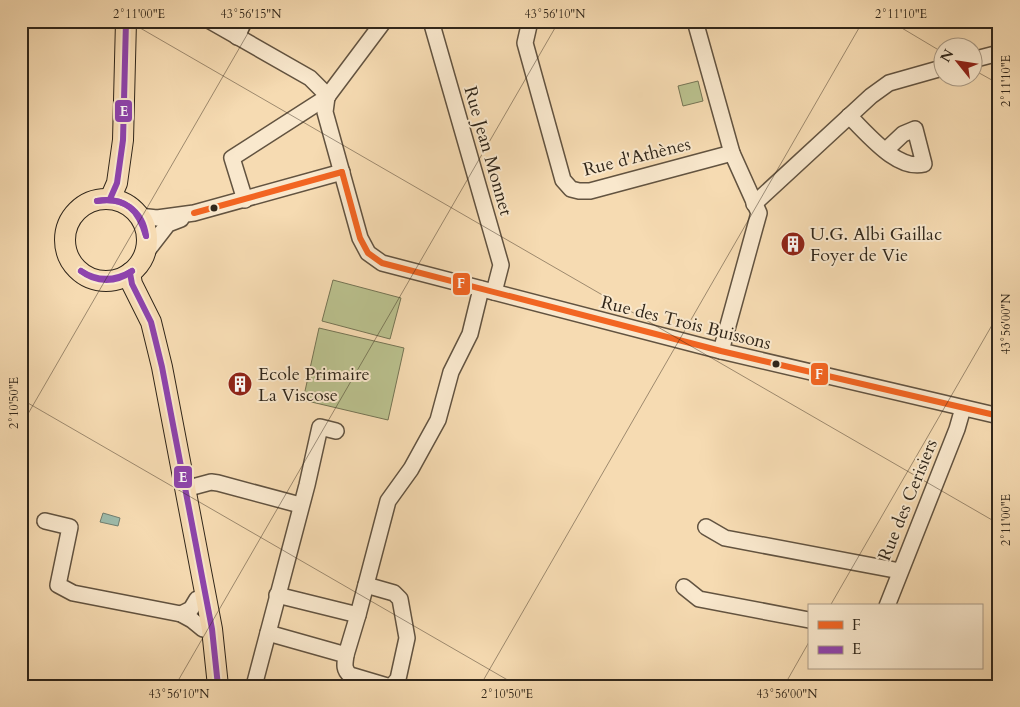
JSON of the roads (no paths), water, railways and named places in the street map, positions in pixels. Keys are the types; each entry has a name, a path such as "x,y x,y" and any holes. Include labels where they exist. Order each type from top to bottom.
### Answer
{"main road":[{"path":"110,199 117,183 121,163 126,21"},
{"path":"110,199 128,205 139,216 146,228 147,242 139,265 130,274 106,281 93,279 72,263 67,252 67,228 72,218 80,209 90,203 110,199"},
{"path":"130,274 132,284 151,322 164,376 212,629 218,686"}],"street":[{"path":"210,21 310,78 328,97"},
{"path":"237,37 244,21"},
{"path":"245,200 232,158 328,97 384,21"},
{"name":"Rue Jean Monnet","path":"346,655 388,501 411,469 438,420 451,372 501,265 431,21"},
{"name":"Rue d'Athènes","path":"530,21 525,43 563,180 571,188 579,191 590,191 732,153"},
{"path":"695,21 732,153 759,213 721,351"},
{"path":"982,58 998,56"},
{"path":"754,204 871,96 889,83 932,71"},
{"path":"139,216 157,218 194,213 342,172 325,112 328,97"},
{"path":"849,116 886,150"},
{"name":"Rue des Trois Buissons","path":"342,172 360,238 368,253 382,263 721,351 999,416"},
{"path":"144,255 168,224 194,213"},
{"name":"Rue des Cerisiers","path":"888,604 957,429 963,408"},
{"path":"254,686 300,505 307,485 320,427 336,431"},
{"path":"185,489 211,482 300,505"},
{"path":"45,521 70,527 58,585 73,593 180,614 192,620 204,630 212,629"},
{"path":"706,527 725,538 900,571"},
{"path":"366,585 394,593 400,599 406,638 398,680 392,686"},
{"path":"684,588 699,599 808,620"},
{"path":"277,595 358,615"},
{"path":"180,614 191,609 197,599 206,596"},
{"path":"268,633 346,655 344,666 346,672 350,675 388,686"}],"place":[{"name":"U.G. Albi Gaillac Foyer de Vie","path":"793,244"},
{"name":"Ecole Primaire La Viscose","path":"240,384"}]}
